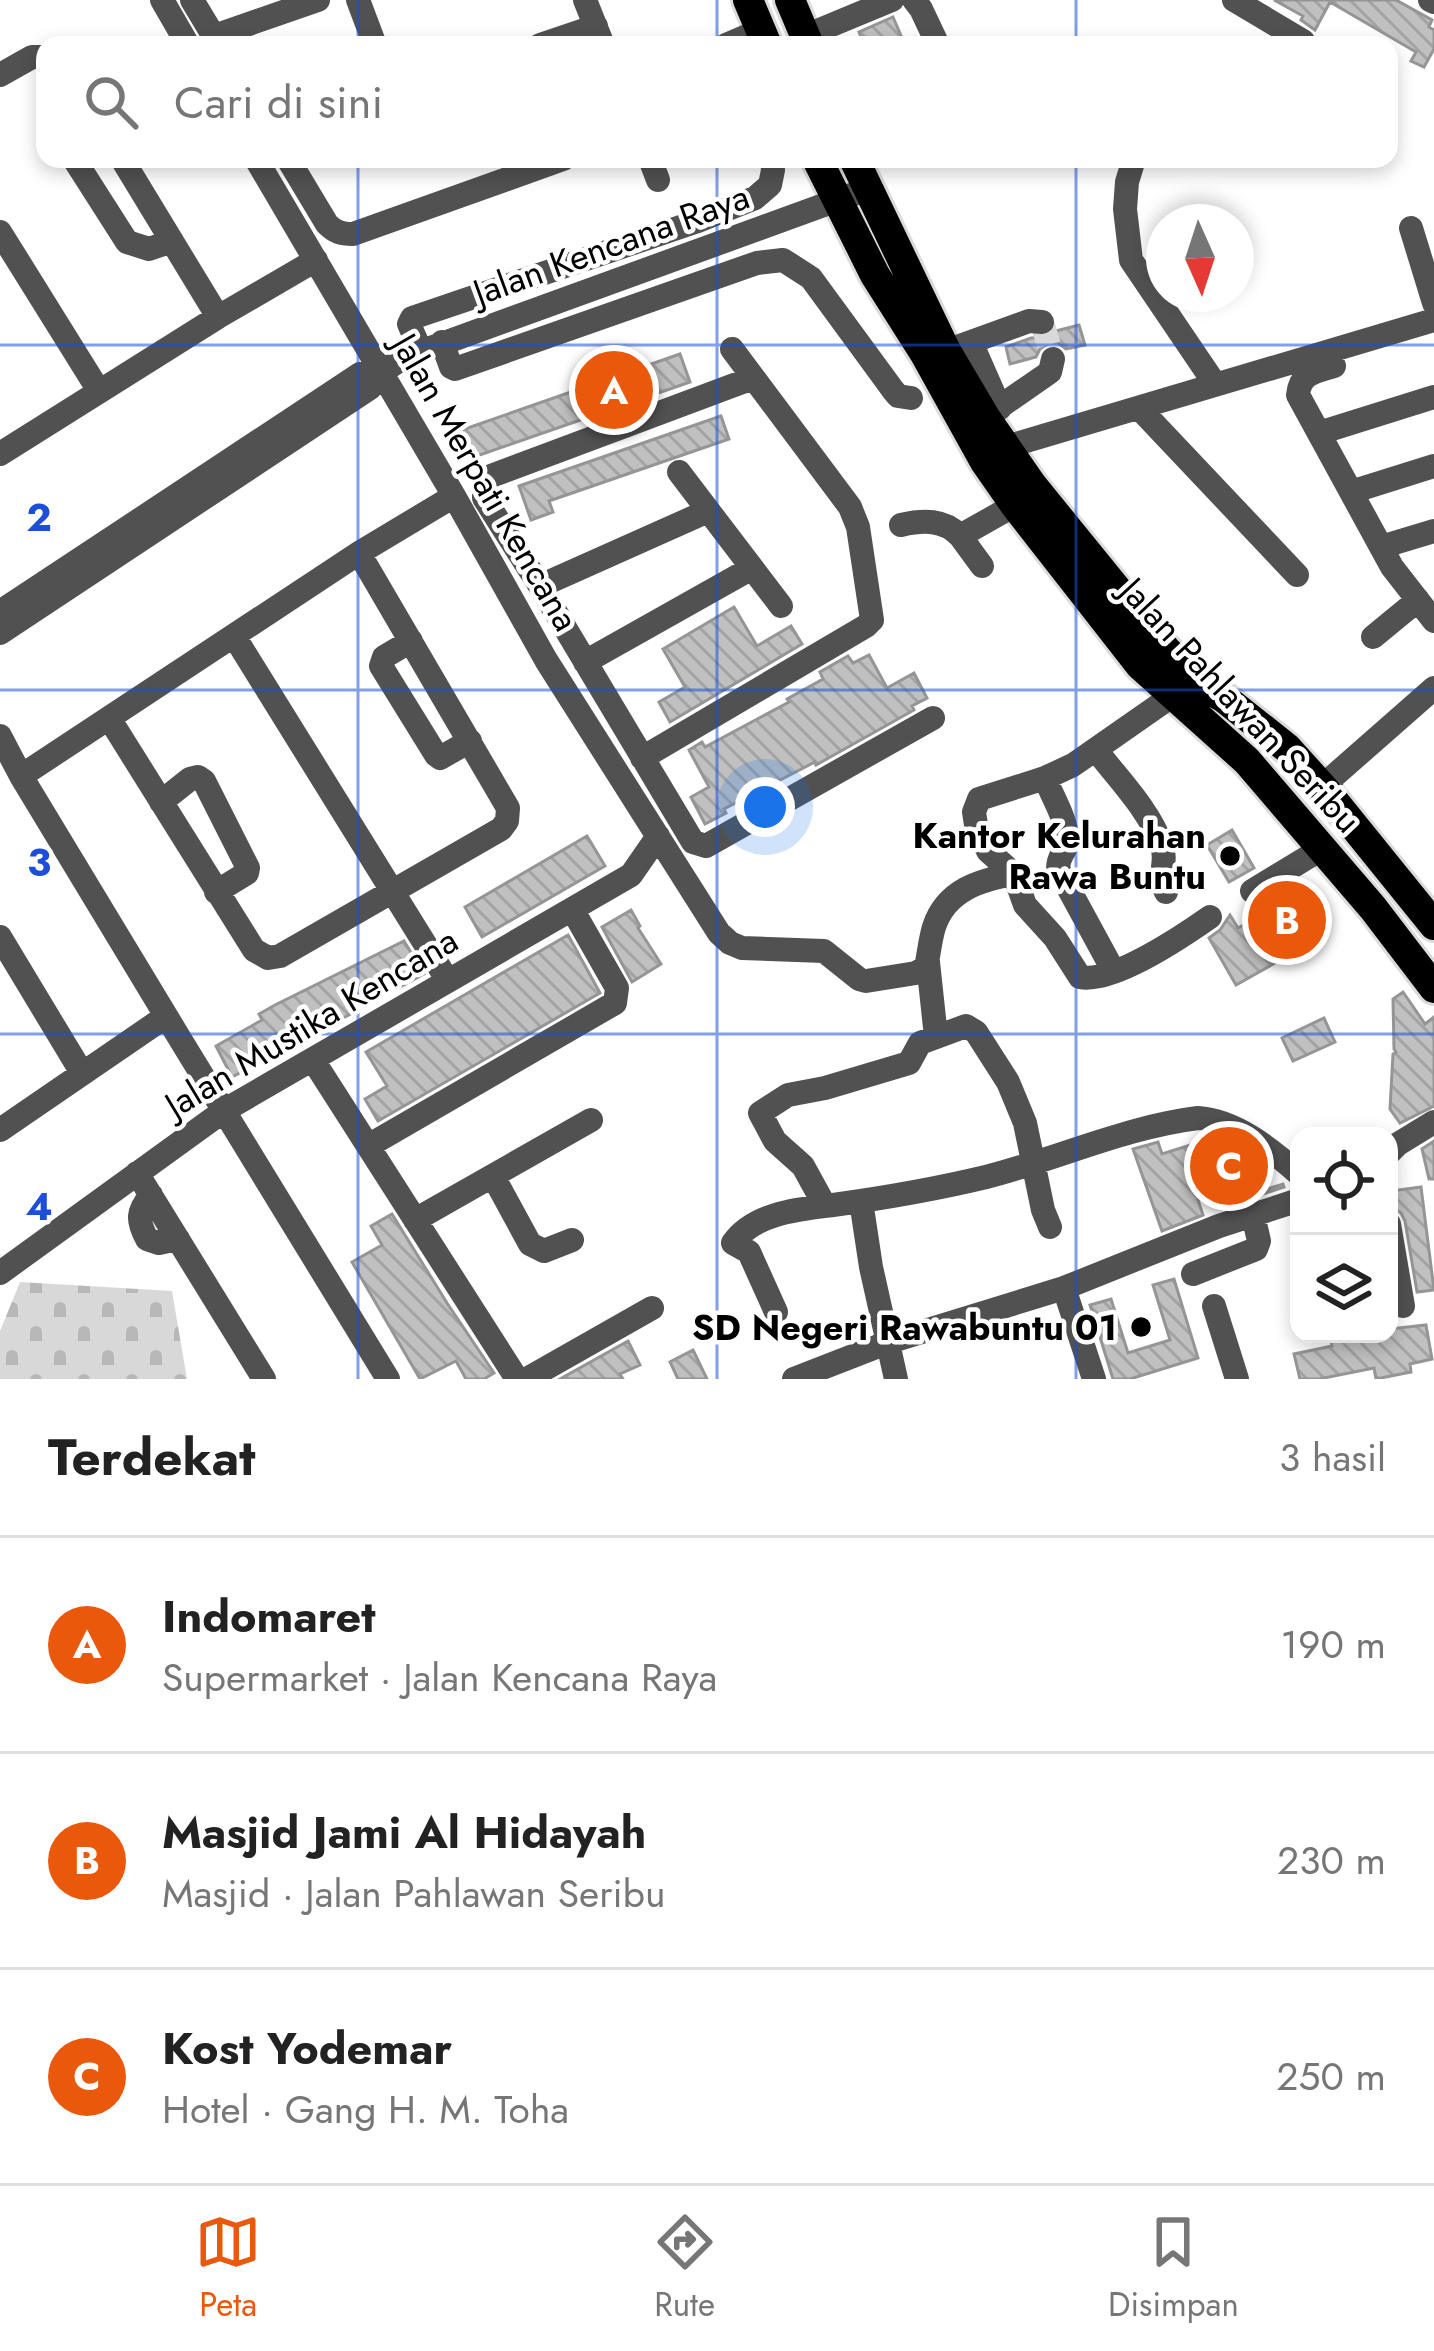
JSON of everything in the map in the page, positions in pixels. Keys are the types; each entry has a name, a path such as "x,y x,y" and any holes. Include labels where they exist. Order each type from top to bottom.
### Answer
{"main road":[{"path":"748,0 763,36"},
{"path":"790,0 805,36"},
{"name":"Jalan Pahlawan Seribu","path":"822,168 875,274 978,451 1015,505 1125,622 1287,748 1434,925"},
{"name":"Jalan Pahlawan Seribu","path":"858,168 959,346 1006,447 1125,622 1141,665 1234,746 1323,848 1434,988"}],"street":[{"path":"162,0 183,36"},
{"path":"192,0 214,36"},
{"path":"227,36 318,0"},
{"path":"358,0 372,36"},
{"path":"585,0 599,35"},
{"path":"816,36 892,0"},
{"path":"914,0 934,36"},
{"path":"1234,0 1296,36"},
{"path":"0,75 36,57"},
{"path":"80,168 127,242 149,249 172,241"},
{"path":"127,168 218,317"},
{"name":"Jalan Merpati Kencana","path":"261,168 524,620 539,626 551,640 658,836 719,933 742,948 824,951 866,981 916,973 928,962"},
{"path":"293,168 327,224 334,231 352,234 538,168"},
{"path":"773,168 770,185 755,199 412,319 410,324 455,369 757,263 784,260 811,278 898,396 911,398"},
{"path":"1131,168 1125,209 1131,260 1215,384"},
{"name":"Jalan Kencana Raya","path":"0,612 360,374 382,372 431,346 868,188"},
{"path":"695,222 704,249"},
{"path":"1412,228 1434,303"},
{"path":"0,232 99,391"},
{"path":"746,234 757,263"},
{"path":"0,454 316,260"},
{"path":"565,266 574,295"},
{"path":"1006,447 1434,320"},
{"path":"959,346 1029,321 1042,322"},
{"path":"1373,637 1428,610 1393,567 1298,395 1299,383 1307,374 1434,334"},
{"path":"642,758 872,620 858,527 850,507 733,349"},
{"path":"993,412 1050,372 1054,359"},
{"name":"Jalan Kencana Raya","path":"0,633 370,388 382,372"},
{"path":"753,378 491,476 484,483 484,498 540,586 551,640 586,662 693,842 701,846 933,718"},
{"path":"1319,433 1434,398"},
{"path":"1140,409 1297,575"},
{"path":"1351,492 1434,466"},
{"path":"679,472 781,606"},
{"path":"21,776 359,553 454,496"},
{"path":"960,536 1015,505"},
{"path":"540,586 708,511"},
{"path":"901,525 922,520 954,529 982,566"},
{"path":"1382,547 1434,531"},
{"path":"109,718 254,950 268,958 397,895 500,829 508,808 359,553"},
{"path":"586,662 752,568"},
{"path":"238,633 448,981"},
{"path":"411,641 384,657 381,666 436,755 444,758 470,741"},
{"path":"1324,788 1434,688"},
{"path":"1172,696 1097,751 1045,778 986,795 975,803 976,825 988,851 1014,874 1024,905 1055,938 1080,977 1092,979 1114,972 1210,917"},
{"path":"0,736 165,1017 388,1379"},
{"path":"1097,751 1163,848 1160,880 1166,892"},
{"path":"160,802 190,778 204,781 248,868 216,892"},
{"path":"1045,778 1066,831 1067,844 1058,869 1114,972"},
{"name":"Jalan Mustika Kencana","path":"0,1273 144,1184 225,1110 632,875 658,836"},
{"path":"1252,891 1323,848"},
{"path":"935,1036 928,962 935,922 950,900 978,881 1014,874"},
{"path":"368,1146 615,1003 617,988 572,909"},
{"path":"0,937 82,1073"},
{"path":"0,1130 165,1017"},
{"path":"825,1206 803,1166 775,1142 760,1113 788,1095 908,1063 920,1043 966,1027 976,1032 1008,1082 1025,1123 1050,1227"},
{"path":"313,1060 517,1379"},
{"path":"776,1312 749,1252 733,1244 741,1233 790,1210 988,1176 1115,1137 1198,1118 1212,1119 1246,1135 1290,1167"},
{"path":"415,1220 591,1120"},
{"path":"1398,1144 1434,1122"},
{"path":"493,1176 530,1244 544,1251 572,1240"},
{"path":"144,1184 264,1379"},
{"path":"861,1201 896,1379"},
{"path":"794,1379 889,1342 1064,1288 1290,1203"},
{"path":"1193,1274 1256,1249 1259,1241 1253,1215"},
{"path":"1391,1235 1403,1306"},
{"path":"1064,1288 1094,1379"},
{"path":"1214,1306 1237,1379"},
{"path":"527,1379 652,1308"}],"green space":[{"path":"20,1282 172,1291 187,1379 0,1379 0,1331"}],"building":[{"path":"1274,0 1396,0 1432,20 1434,49 1424,67 1411,61 1416,52 1398,42 1398,36 1388,36 1330,2 1315,30 1301,20 1303,16"},
{"path":"893,17 901,36 861,36 859,32"},
{"path":"1079,325 1085,345 1066,349 1049,343 1036,357 1010,364 1006,347"},
{"path":"680,354 690,382 471,458 462,430"},
{"path":"721,416 729,439 549,501 553,512 531,520 519,486"},
{"path":"734,607 757,646 791,626 802,644 670,722 659,702 685,687 663,649"},
{"path":"869,655 887,688 914,673 927,698 912,706 914,710 724,809 726,813 705,824 691,797 709,787 689,750 702,742 705,747 789,702 787,699 823,679 820,672 848,656 853,663"},
{"name":"Kantor Kelurahan Rawa Buntu","path":"1232,830 1254,868 1229,882 1207,845"},
{"path":"587,836 605,866 482,937 465,907"},
{"path":"1277,895 1316,904 1306,948 1261,938 1275,963 1236,985 1209,938 1230,915 1238,928 1245,924 1257,945 1267,901"},
{"path":"631,910 661,964 632,982 602,927"},
{"path":"568,935 600,993 378,1121 365,1099 387,1086 366,1052"},
{"path":"404,941 424,974 400,987 397,983 356,1006 358,1010 232,1077 216,1046 262,1020 259,1014 275,1005"},
{"path":"1403,992 1425,1024 1434,1017 1434,1106 1400,1123 1390,1109 1396,1052 1393,999"},
{"path":"1324,1018 1335,1042 1293,1061 1282,1038"},
{"path":"1213,1138 1216,1148 1232,1145 1245,1196 1284,1187 1232,1204 1222,1167 1195,1174 1203,1215 1162,1231 1133,1149 1158,1142 1162,1154"},
{"path":"1434,1141 1434,1179 1429,1179 1422,1149"},
{"path":"1421,1187 1434,1290 1417,1292 1405,1221 1398,1211 1398,1190"},
{"path":"392,1214 494,1373 484,1379 466,1379 456,1361 420,1379 352,1262 382,1245 371,1226"},
{"path":"1174,1279 1198,1358 1130,1379 1113,1379 1090,1305 1111,1299 1128,1353 1170,1340 1153,1285"},
{"path":"1426,1325 1432,1359 1410,1364 1411,1372 1376,1379 1374,1368 1300,1379 1294,1354 1331,1343 1398,1343 1398,1328"},
{"path":"628,1341 640,1365 620,1374 623,1379 560,1379"},
{"path":"693,1350 707,1379 678,1379 670,1362"}],"tunnel":[{"path":"1042,322 1053,359"}],"place":[{"name":"Indomaret","path":"614,390"},
{"name":"Kantor Kelurahan Rawa Buntu","path":"1230,856"},
{"name":"Masjid Jami Al Hidayah","path":"1287,920"},
{"name":"Kost Yodemar","path":"1229,1166"},
{"name":"SD Negeri Rawabuntu 01","path":"1141,1327"}]}
